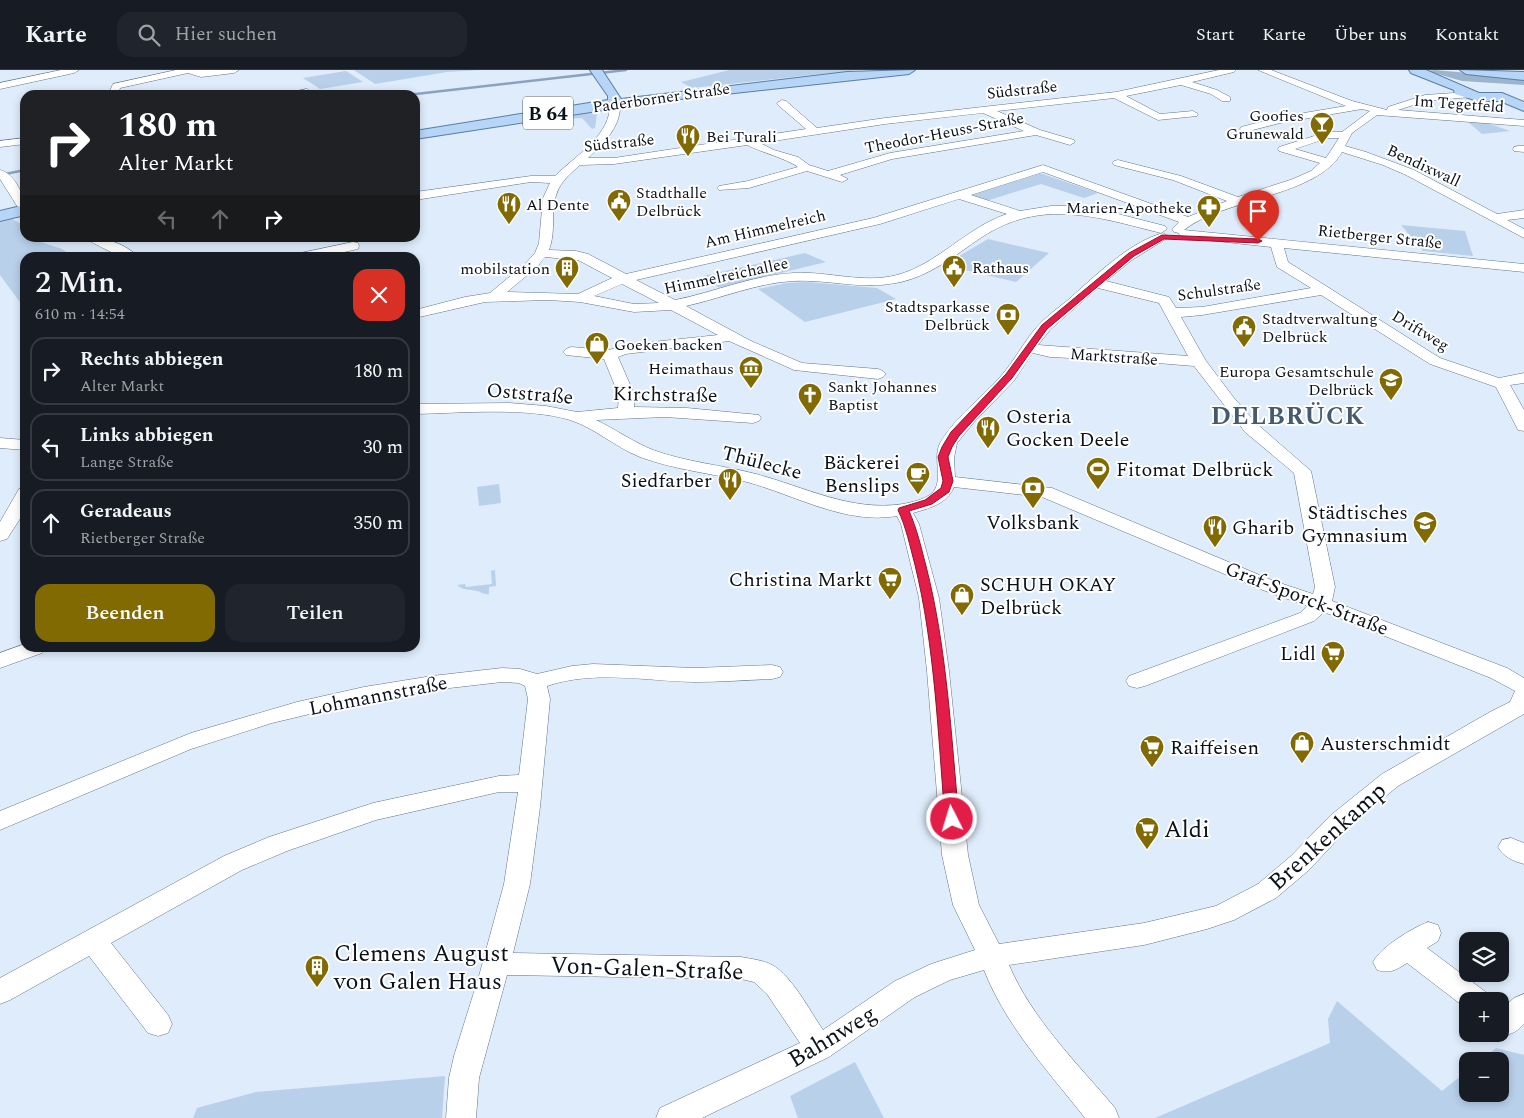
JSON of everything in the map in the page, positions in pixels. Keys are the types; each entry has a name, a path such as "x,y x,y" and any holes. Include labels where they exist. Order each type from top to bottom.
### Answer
{"main road":[{"name":"Paderborner Straße","path":"420,134 615,102 909,70"},
{"path":"1415,70 1440,78 1465,90 1498,94 1521,90"},
{"path":"1466,70 1524,76"},
{"path":"601,77 642,92 688,93"},
{"path":"601,77 614,96 615,102"},
{"path":"1498,94 1523,107"},
{"path":"0,216 20,208"}],"street":[{"path":"0,86 74,70"},
{"path":"115,90 116,86 189,70 201,74 234,70"},
{"name":"Südstraße","path":"577,162 614,161 814,131 984,109 1116,95 1231,70"},
{"path":"1263,70 1350,104 1382,109"},
{"path":"1182,82 1214,92 1226,99"},
{"path":"1245,129 1296,118 1382,109 1465,90"},
{"path":"1116,95 1172,125"},
{"path":"420,313 495,296 524,272 541,253 545,242 548,202 559,180 613,124 617,111 615,102"},
{"path":"782,102 814,131"},
{"path":"984,109 1036,132 1070,142"},
{"path":"1181,234 1188,221 1237,200 1306,177 1329,162 1348,131 1382,109"},
{"name":"Im Tegetfeld","path":"1382,109 1416,116 1524,123"},
{"path":"1158,117 1193,114"},
{"path":"1296,118 1344,135"},
{"path":"1504,122 1508,127 1524,134"},
{"name":"Theodor-Heuss-Straße","path":"830,174 890,156 1036,132"},
{"path":"1329,162 1283,148 1327,135 1344,135"},
{"path":"748,141 770,152 794,159 805,167 843,180"},
{"path":"0,144 20,142"},
{"name":"Bendixwall","path":"1338,148 1356,152 1399,168 1524,234"},
{"path":"1118,164 1177,178 1237,200"},
{"path":"723,188 749,184 802,170 805,167"},
{"name":"Am Himmelreich","path":"580,298 610,282 876,221 1043,168 1188,221"},
{"path":"2,175 20,202"},
{"path":"420,195 531,179 559,180"},
{"path":"960,195 1018,214"},
{"name":"Himmelreichallee","path":"495,296 580,298 639,309 674,304 792,277 865,283 897,280 928,268 988,227 1018,214 1060,210 1096,214 1159,232"},
{"path":"1494,218 1524,214"},
{"path":"948,481 943,457 955,434 1009,376 1044,327 1159,232"},
{"name":"Rietberger Straße","path":"1159,232 1212,240 1233,239 1524,268"},
{"path":"103,242 122,252"},
{"name":"Driftweg","path":"1276,243 1282,264 1435,361 1502,384"},
{"path":"324,252 353,246"},
{"path":"541,253 576,255 674,304 746,344 799,367 878,374"},
{"name":"Schulstraße","path":"1095,283 1164,300 1171,312 1202,311 1325,290"},
{"name":"Marktstraße","path":"1171,312 1199,362 1251,428 1302,471 1325,587 1321,604"},
{"path":"571,352 610,355 624,350 714,340 732,336"},
{"name":"Marktstraße","path":"1028,348 1050,352 1134,356 1199,362"},
{"path":"610,355 627,396 626,414"},
{"path":"1524,378 1506,380 1502,384 1524,426"},
{"name":"Oststraße","path":"420,409 533,410 578,417 644,453 661,458"},
{"name":"Kirchstraße","path":"578,417 596,414 693,413 753,418"},
{"path":"0,443 20,445"},
{"name":"Thülecke","path":"661,458 776,484 851,511 884,512 903,510 937,497 946,489 948,481"},
{"name":"Graf-Sporck-Straße","path":"948,481 1046,492 1267,585 1475,663 1499,673 1523,690"},
{"path":"0,535 10,522 20,503"},
{"path":"903,510 910,524 929,598 938,671 955,856 966,905 976,928 992,956 1006,990 1029,1026 1104,1118"},
{"path":"1137,681 1307,617 1321,604"},
{"path":"0,661 24,652"},
{"path":"461,1118 464,1078 469,1056 497,964 517,884 539,699 535,682 557,675 591,672 620,671 697,675 772,672"},
{"name":"Lohmannstraße","path":"0,821 197,739 254,721 336,701 428,683 514,675 529,677 535,682"},
{"name":"Brenkenkamp","path":"992,956 1144,934 1207,919 1225,912 1266,891 1300,863 1340,821 1390,780 1498,717 1519,707 1523,690"},
{"path":"0,992 233,862 278,844 373,812 498,784 530,783"},
{"path":"93,940 158,1024"},
{"path":"1407,948 1466,992"},
{"name":"Bahnweg","path":"671,1118 819,1048 905,989 942,972 992,956"},
{"name":"Von-Galen-Straße","path":"497,964 741,968 762,973 777,986 819,1048"},
{"path":"1509,1020 1524,1006"}],"shaded area":[{"path":"354,70 481,70 447,72 375,84"},
{"path":"729,70 858,70 692,88 681,82"},
{"path":"1435,70 1524,78 1524,85 1462,81 1427,71"},
{"path":"346,71 363,82 320,89 303,78"},
{"path":"589,112 597,113 595,128 592,129 582,118 528,122 420,139 420,137"},
{"path":"1467,121 1487,123 1510,131 1482,134"},
{"path":"1037,172 1098,193 1084,198 1041,184 986,201 973,197 972,194"},
{"path":"12,219 20,223 20,242 41,242 66,252 20,252 20,302 0,275 0,222"},
{"path":"1401,225 1465,231 1473,256 1423,251"},
{"path":"988,239 1049,253 1016,282 944,265"},
{"path":"805,253 826,262 719,288 703,276"},
{"path":"807,282 877,288 896,299 805,322 758,289 787,283"},
{"path":"499,484 501,503 479,506 477,487"},
{"path":"495,570 496,586 489,587 489,594 464,589 457,585 465,584 466,587 492,584 491,571"},
{"path":"1337,1001 1442,1091 1459,1077 1459,1102 1509,1102 1509,1052 1491,1052 1496,1048 1524,1055 1524,1118 1155,1118 1330,1043 1328,1019"},
{"path":"855,1062 884,1118 798,1118 790,1096"},
{"path":"445,1076 442,1118 193,1118 197,1108 256,1092"}],"waterway":[{"path":"420,94 626,70"},
{"path":"0,175 20,171"}],"place":[{"name":"Goofies Grunewald","path":"1322,145"},
{"name":"Bei Turali","path":"688,157"},
{"name":"Stadthalle Delbrück","path":"619,222"},
{"name":"Al Dente","path":"509,225"},
{"name":"Marien-Apotheke","path":"1209,228"},
{"name":"Rathaus","path":"954,288"},
{"name":"mobilstation","path":"567,289"},
{"name":"Stadtsparkasse Delbrück","path":"1008,336"},
{"name":"Stadtverwaltung Delbrück","path":"1244,348"},
{"name":"Goeken backen","path":"597,365"},
{"name":"Heimathaus","path":"751,389"},
{"name":"Europa Gesamtschule Delbrück","path":"1391,401"},
{"name":"Sankt Johannes Baptist","path":"810,416"},
{"name":"Osteria Gocken Deele","path":"988,449"},
{"name":"Fitomat Delbrück","path":"1098,490"},
{"name":"Bäckerei Benslips","path":"918,495"},
{"name":"Siedfarber","path":"730,501"},
{"name":"Volksbank","path":"1033,509"},
{"name":"Städtisches Gymnasium","path":"1425,544"},
{"name":"Gharib","path":"1215,548"},
{"name":"Christina Markt","path":"890,600"},
{"name":"SCHUH OKAY Delbrück","path":"962,616"},
{"name":"Lidl","path":"1333,674"},
{"name":"Austerschmidt","path":"1302,764"},
{"name":"Raiffeisen","path":"1152,768"},
{"name":"Aldi","path":"1147,850"},
{"name":"Clemens August von Galen Haus","path":"317,988"}],"district":[{"name":"DELBRÜCK","path":"1288,415"}],"route":[{"path":"952,819 929,598 910,524 903,510 929,502 946,489 948,481 943,457 955,434 1009,376 1044,327 1132,255 1162,237 1258,241"}]}
